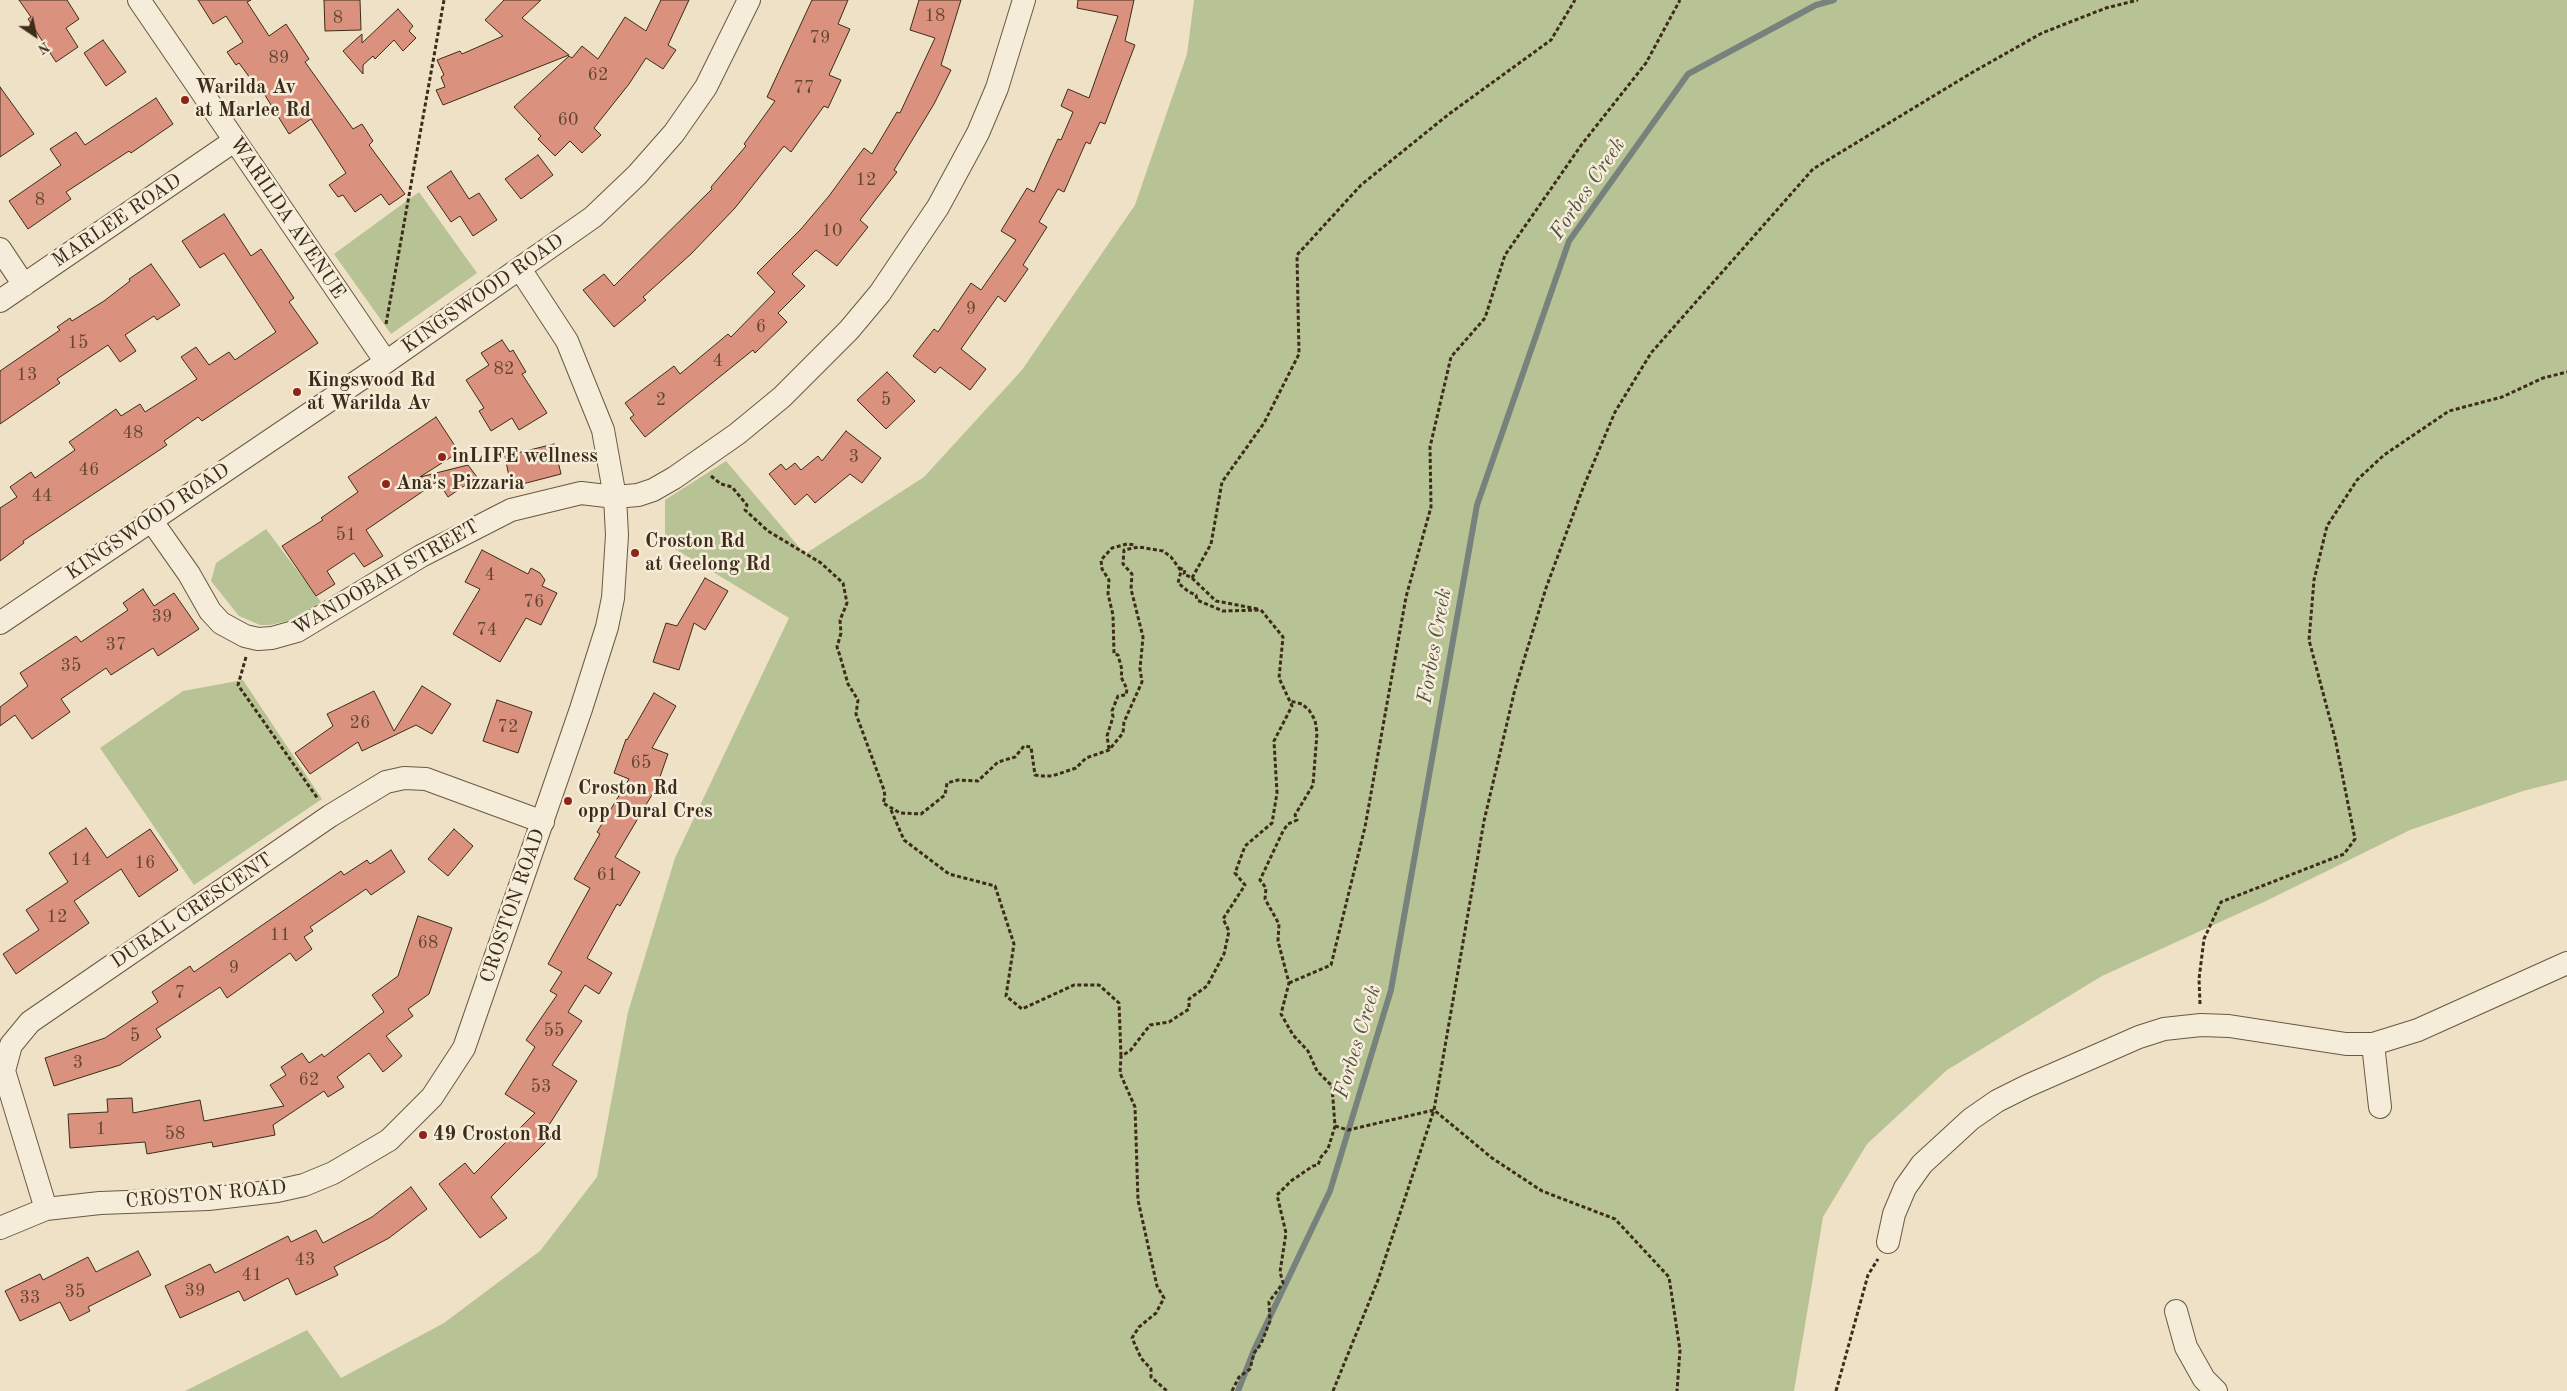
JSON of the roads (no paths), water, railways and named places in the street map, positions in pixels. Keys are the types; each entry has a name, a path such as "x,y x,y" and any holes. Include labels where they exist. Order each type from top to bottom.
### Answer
{"street":[{"name":"WARILDA AVENUE","path":"139,0 386,362"},
{"name":"KINGSWOOD ROAD","path":"0,623 386,362 593,217 616,197 655,155 706,88 749,0"},
{"name":"WANDOBAH STREET","path":"151,520 189,574 210,611 221,623 234,631 252,638 272,638 297,631 421,556 511,510 581,493 615,497 638,495 652,490 696,462 759,416 812,368 880,293 913,247 946,193 978,133 1006,62 1024,0"},
{"name":"MARLEE ROAD","path":"0,301 234,141"},
{"path":"0,249 24,285"},
{"name":"CROSTON ROAD","path":"0,1228 46,1208 208,1199 277,1191 304,1185 333,1173 389,1140 432,1097 464,1048 543,822 607,626 613,598 616,554 615,497 611,465 603,430 578,365 553,317 520,269"},
{"name":"DURAL CRESCENT","path":"46,1208 4,1071 11,1045 30,1022 330,816 386,782 404,778 426,780 543,822"},
{"path":"1888,1242 1894,1214 1905,1188 1922,1164 1971,1119 1997,1101 2027,1086 2139,1037 2164,1029 2201,1025 2229,1026 2346,1044 2373,1044 2418,1030 2567,963"},
{"path":"2373,1044 2380,1107"},
{"path":"2176,1311 2186,1347 2204,1379 2216,1391"}],"waterway":[{"name":"Forbes Creek","path":"1238,1391 1254,1350 1330,1191 1391,990 1477,505 1569,241 1688,74 1816,5 1834,0"}],"place":[{"name":"Warilda Av at Marlee Rd","path":"185,100"},
{"name":"Kingswood Rd at Warilda Av","path":"297,392"},
{"name":"inLIFE wellness","path":"442,457"},
{"name":"Ana's Pizzaria","path":"386,484"},
{"name":"Croston Rd at Geelong Rd","path":"635,553"},
{"name":"Croston Rd opp Dural Cres","path":"568,801"},
{"name":"49 Croston Rd","path":"423,1135"}]}
